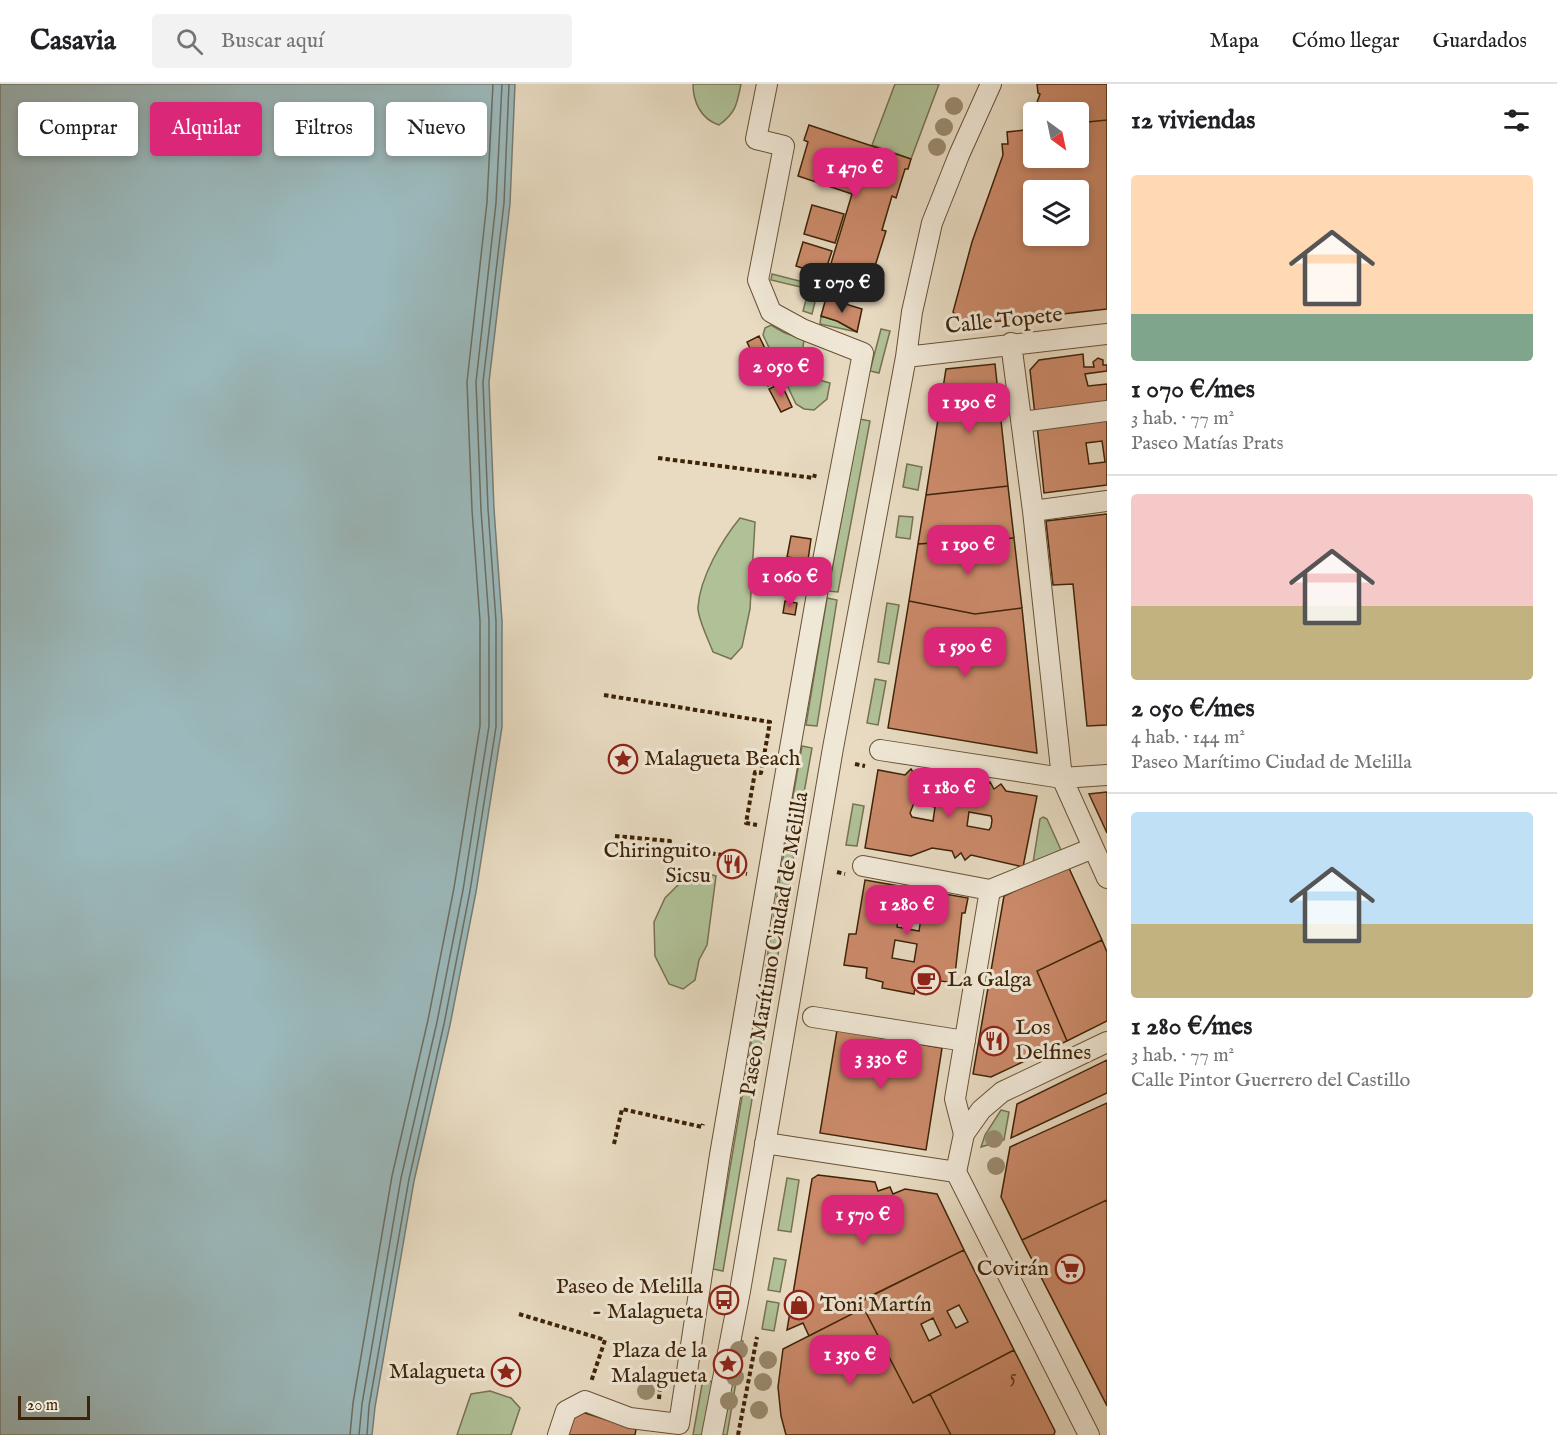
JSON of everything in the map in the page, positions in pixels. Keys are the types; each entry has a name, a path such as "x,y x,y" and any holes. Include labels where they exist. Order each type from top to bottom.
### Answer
{"street":[{"name":"Paseo Marítimo Ciudad de Melilla","path":"558,1435 566,1411 585,1401 630,1418 679,1424 720,1155 821,571 863,353 802,329 771,312 758,280 784,146 756,139 767,84"},
{"name":"Paseo Marítimo Ciudad de Melilla","path":"712,1434 728,1358 833,748 906,357 912,312 932,223 991,84"},
{"name":"Calle Topete","path":"906,357 1107,334"},
{"path":"1011,344 1022,422 1062,778 1107,878"},
{"path":"1022,422 1107,411"},
{"path":"1032,511 1107,501"},
{"path":"880,750 1062,778 1107,775"},
{"path":"863,866 990,890 1093,848"},
{"path":"964,1134 955,1099 990,890"},
{"path":"813,1017 965,1041"},
{"path":"1089,1435 956,1172 964,1134 981,1110 1002,1092 1107,1042"},
{"path":"765,1143 956,1172"}],"path":[{"path":"658,458 814,478 817,468"},
{"path":"604,695 770,722 761,773 754,772 746,823 763,826"},
{"path":"749,807 757,808"},
{"path":"615,836 670,841 669,847 743,858 741,873 755,876"},
{"path":"614,1144 622,1108 702,1127 704,1117"},
{"path":"519,1314 605,1340 589,1387"},
{"path":"738,1435 757,1337"},
{"path":"659,1399 660,1388"}],"green space":[{"path":"693,84 741,84 735,108 719,125 707,119 699,109"},
{"path":"895,84 939,84 911,159 872,145"},
{"path":"772,274 819,286 812,314 803,311 809,289 771,280"},
{"path":"821,316 837,321 857,332 820,324"},
{"path":"771,325 804,340 799,374 830,383 827,399 814,410 804,409 796,404 763,335 765,328"},
{"path":"881,329 890,331 879,373 870,371"},
{"path":"860,419 870,421 838,592 828,591"},
{"path":"907,464 922,467 918,490 903,487"},
{"path":"899,516 913,517 910,539 896,537"},
{"path":"740,518 755,522 750,609 742,647 731,659 713,652 701,623 698,607 707,571 726,537"},
{"path":"827,598 837,600 817,726 806,725"},
{"path":"887,603 899,605 889,664 878,662"},
{"path":"875,679 886,681 878,725 867,723"},
{"path":"802,746 812,748 799,821 789,819"},
{"path":"853,804 864,806 857,846 846,845"},
{"path":"1043,817 1047,819 1061,850 1060,854 1033,863 1040,819"},
{"path":"788,827 798,829 768,1017 758,1015"},
{"path":"697,870 716,876 707,945 699,960 695,980 683,989 669,984 655,956 654,922 665,898 685,878"},
{"path":"753,1032 763,1034 723,1271 713,1269"},
{"path":"1001,1110 1009,1112 1004,1140 981,1147 985,1135"},
{"path":"787,1178 799,1180 791,1232 778,1230"},
{"path":"774,1258 786,1260 780,1292 768,1290"},
{"path":"767,1301 779,1303 774,1331 762,1329"},
{"path":"737,1340 743,1341 727,1435 721,1435"},
{"path":"703,1379 715,1383 703,1435 693,1435"},
{"path":"490,1391 511,1398 520,1408 511,1435 457,1435 471,1394"}],"water":[{"path":"0,84 515,84 510,204 489,382 494,509 502,621 502,727 476,892 450,1025 414,1181 372,1435 0,1435"}],"building":[{"path":"1037,84 1107,84 1107,120 1089,122 1089,102 1037,102 1040,94"},
{"path":"1107,120 1107,309 964,325 953,312 972,242 1003,155 1002,144 1008,144 1007,132 1023,130 1023,168 1089,168 1089,122"},
{"path":"809,125 911,159 908,169 905,169 896,198 892,196 882,230 886,231 866,295 826,280 852,194 798,176 808,142 804,140"},
{"path":"812,205 844,214 835,243 804,234"},
{"path":"803,242 832,251 824,275 796,266"},
{"path":"826,298 862,309 857,332 837,321 821,316"},
{"path":"759,336 771,361 759,367 747,342"},
{"path":"1083,354 1084,367 1094,367 1093,362 1098,358 1103,360 1103,365 1107,365 1107,371 1085,374 1088,386 1107,384 1107,405 1035,415 1030,370 1039,360"},
{"path":"995,364 1008,486 926,495 946,369"},
{"path":"772,365 780,380 768,386 761,371"},
{"path":"781,383 792,407 781,412 769,389"},
{"path":"1107,416 1107,485 1044,493 1037,425","holes":["1102,441 1105,462 1089,464 1086,443"]},
{"path":"1008,486 1014,538 918,544 926,495"},
{"path":"1107,514 1107,725 1087,726 1073,584 1053,585 1046,521"},
{"path":"791,536 811,539 808,560 787,557"},
{"path":"1014,538 1022,608 975,614 909,601 918,544"},
{"path":"785,601 797,603 795,615 783,613"},
{"path":"909,601 975,614 1022,608 1037,753 888,728"},
{"path":"911,769 916,777 983,788 990,782 994,789 1001,784 1006,791 1037,796 1023,867 971,855 965,860 961,853 955,858 952,851 932,848 911,856 865,848 878,770 905,775","holes":["914,803 935,807 933,821 912,817 910,813","969,812 991,816 989,830 967,826"]},
{"path":"1107,792 1107,833 1089,794"},
{"path":"1068,866 1102,940 1037,971 1067,1041 991,1077 973,1074 1004,896"},
{"path":"865,880 968,898 965,913 962,913 954,983 934,980 932,989 915,987 914,994 882,988 883,982 866,978 867,968 844,965 849,934 856,934","holes":["900,909 922,912 919,931 897,927","895,940 917,944 914,962 892,958"]},
{"path":"1102,940 1107,952 1107,1021 1067,1041 1037,971"},
{"path":"837,1030 942,1048 926,1150 820,1133"},
{"path":"1107,1060 1107,1093 1011,1138 1017,1104"},
{"path":"1107,1103 1107,1200 1022,1240 1001,1197 1010,1147"},
{"path":"818,1175 875,1182 878,1191 890,1187 893,1194 905,1189 937,1194 964,1250 849,1307 852,1314 809,1336 803,1323 787,1330 812,1179"},
{"path":"1107,1200 1107,1406 1022,1240"},
{"path":"964,1250 1014,1350 913,1403 860,1301","holes":["959,1305 968,1322 956,1328 947,1311","933,1318 941,1335 929,1341 921,1324"]},
{"path":"860,1301 913,1403 930,1394 951,1435 786,1435 781,1416 778,1387 783,1349 852,1314 849,1307"},
{"path":"1014,1350 1055,1431 1054,1435 951,1435 930,1394"},
{"path":"582,1412 636,1429 635,1435 568,1435 574,1416"}],"place":[{"name":"Malagueta Beach","path":"623,759"},
{"name":"Chiringuito Sicsu","path":"732,864"},
{"name":"La Galga","path":"926,980"},
{"name":"Los Delfines","path":"994,1041"},
{"name":"Covirán","path":"1070,1269"},
{"name":"Paseo de Melilla - Malagueta","path":"724,1300"},
{"name":"Toni Martín","path":"799,1305"},
{"name":"Plaza de la Malagueta","path":"728,1364"},
{"name":"Malagueta","path":"506,1372"}]}
